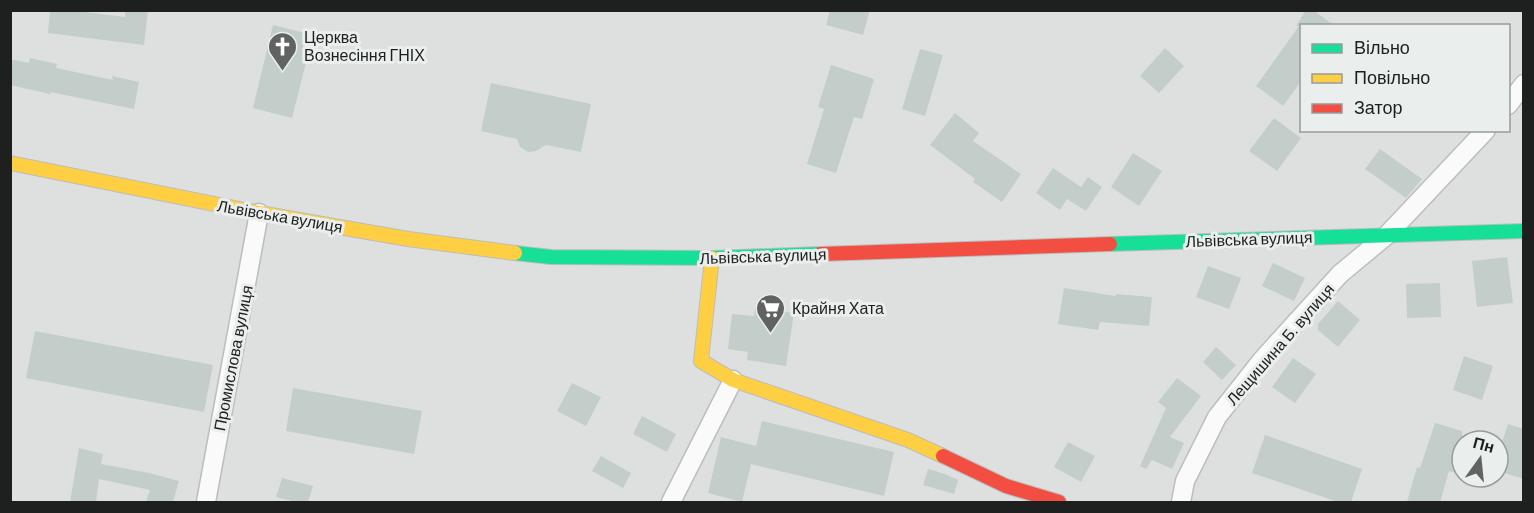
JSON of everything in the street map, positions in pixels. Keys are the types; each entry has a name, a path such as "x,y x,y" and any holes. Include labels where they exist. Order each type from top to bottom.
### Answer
{"main road":[{"name":"Львівська вулиця","path":"10,163 260,213 408,239 551,257 712,258 1524,231"},
{"path":"712,258 701,361 733,380 908,440 1006,486 1059,502"}],"street":[{"path":"1510,104 1524,84"},
{"name":"Лещишина Б. вулиця","path":"1181,502 1185,481 1217,417 1262,360 1340,274 1387,235 1484,132"},
{"name":"Промислова вулиця","path":"206,502 260,213"},
{"path":"670,502 733,380"}],"building":[{"path":"50,10 70,10 125,17 125,10 148,10 144,45 48,33"},
{"path":"830,10 870,10 863,35 826,25"},
{"path":"1306,10 1313,10 1332,24 1300,24 1300,83 1283,106 1256,86 1299,26 1296,26"},
{"name":"Церква Вознесіння ГНІХ","path":"273,25 313,35 292,118 253,108"},
{"path":"1165,48 1184,66 1159,93 1140,76"},
{"path":"920,49 943,55 925,116 902,109"},
{"path":"30,58 57,64 56,68 113,80 112,76 139,82 134,109 10,85 10,59 29,63"},
{"path":"831,65 874,79 862,119 854,117 836,173 807,164 824,109 818,107"},
{"path":"491,83 591,104 581,152 546,145 536,151 528,152 520,147 517,139 481,131"},
{"path":"955,113 979,133 973,141 1021,174 1002,202 973,182 975,179 930,145"},
{"path":"1274,118 1301,138 1277,171 1249,151"},
{"path":"1380,149 1422,179 1406,198 1365,169"},
{"path":"1133,153 1162,171 1139,206 1111,187"},
{"path":"1053,168 1081,187 1088,177 1102,187 1086,211 1067,199 1060,210 1036,193"},
{"path":"1507,257 1513,303 1477,307 1472,261"},
{"path":"1273,263 1305,278 1294,301 1262,286"},
{"path":"1208,266 1241,278 1229,309 1196,297"},
{"path":"1440,283 1441,317 1407,318 1406,284"},
{"path":"1064,288 1116,296 1116,294 1152,297 1149,326 1100,322 1098,330 1058,324"},
{"path":"1338,301 1360,320 1338,347 1318,330 1318,324"},
{"name":"Крайня Хата","path":"755,308 794,313 786,366 747,360 748,352 728,349 732,314 754,316"},
{"path":"35,331 213,365 204,412 26,378"},
{"path":"1216,347 1236,365 1222,380 1203,362"},
{"path":"1464,356 1493,366 1482,400 1453,390"},
{"path":"1293,358 1316,374 1295,403 1272,387"},
{"path":"1177,378 1201,396 1170,437 1184,443 1172,469 1152,460 1146,469 1140,466 1166,408 1158,402"},
{"path":"572,383 601,397 586,426 557,411"},
{"path":"293,388 422,411 414,454 286,431"},
{"path":"642,416 676,434 667,452 633,434"},
{"path":"762,421 894,452 884,496 751,464 742,502 708,493 721,437 756,446"},
{"path":"1435,423 1455,429 1450,429 1450,471 1440,502 1407,502 1417,467 1420,468"},
{"path":"1508,424 1524,429 1524,479 1510,475 1510,429 1506,429"},
{"path":"1265,435 1362,469 1351,502 1338,502 1252,473"},
{"path":"1068,442 1095,456 1081,482 1054,467"},
{"path":"79,448 103,454 101,464 179,481 173,502 146,502 150,490 99,479 96,502 70,502"},
{"path":"601,456 631,473 623,488 592,471"},
{"path":"928,469 958,480 954,494 923,485"},
{"path":"282,478 313,486 308,502 296,502 276,497"}],"traffic: fast":[{"path":"1110,244 1524,231"},
{"path":"515,253 551,257 712,258 820,254"}],"traffic: slow":[{"path":"10,163 259,213 408,239 515,253"},
{"path":"712,258 701,361 733,380 908,440 943,456"}],"traffic: jam":[{"path":"820,254 1110,244"},
{"path":"943,456 1006,486 1059,502"}],"place":[{"name":"Церква Вознесіння ГНІХ","path":"283,72"},
{"name":"Крайня Хата","path":"771,334"}]}
